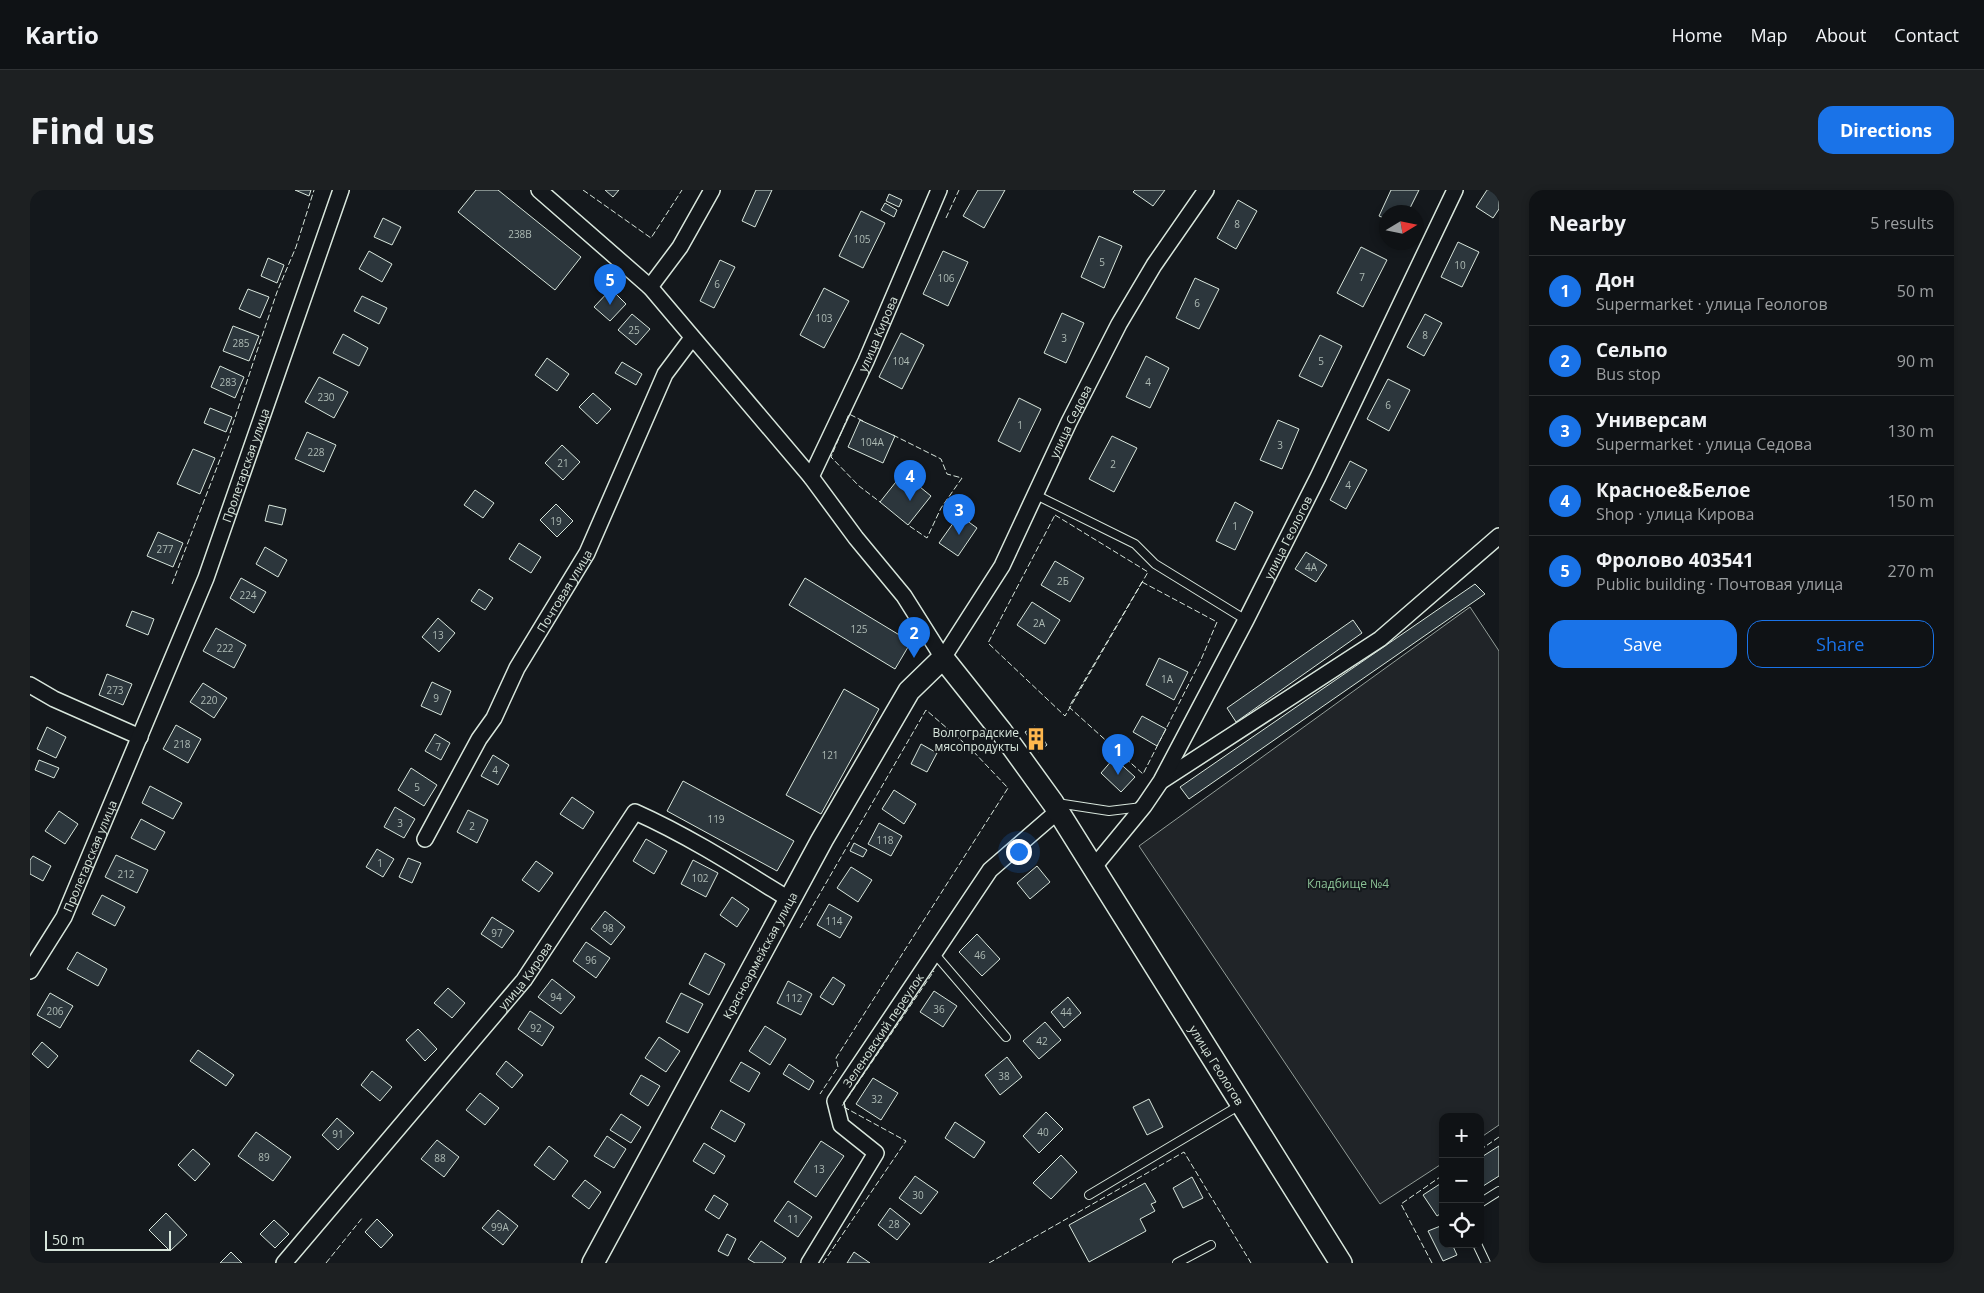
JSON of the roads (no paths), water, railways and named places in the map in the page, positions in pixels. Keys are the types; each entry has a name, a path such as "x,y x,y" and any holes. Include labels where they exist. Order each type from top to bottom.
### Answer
{"street":[{"name":"Пролетарская улица","path":"30,971 64,917 206,578 341,190"},
{"path":"539,190 650,288 811,478 856,538 904,596 943,658"},
{"path":"650,288 680,247 712,190"},
{"name":"улица Кирова","path":"811,478 866,360 939,190"},
{"name":"улица Седова","path":"943,658 1002,566 1069,422 1120,324 1154,265 1206,190"},
{"name":"улица Геологов","path":"1093,868 1144,806 1161,781 1246,620 1318,477 1455,190"},
{"name":"Почтовая улица","path":"425,839 479,740 494,718 517,668 587,553 666,374 692,338"},
{"path":"1161,781 1380,639 1499,536"},
{"name":"улица Геологов","path":"943,658 1001,731 1055,807 1341,1263"},
{"name":"Красноармейская улица","path":"593,1263 822,840 909,691 943,658"},
{"path":"30,685 54,699 140,737"},
{"name":"Зеленовский переулок","path":"809,1263 876,1153 841,1124 835,1101 990,870 1055,807"},
{"name":"улица Кирова","path":"284,1263 524,980 635,812 656,821 719,856 790,900"}],"lane":[{"path":"1036,495 1135,544 1155,564 1246,620"},
{"path":"1055,807 1109,811 1144,806"},
{"path":"934,954 1006,1037"},
{"path":"1089,1195 1242,1104"},
{"path":"1484,1200 1499,1191"},
{"path":"1176,1263 1211,1245"},
{"path":"1479,1248 1486,1263"}],"place":[{"name":"Фролово 403541","path":"610,305"},
{"name":"Красное&Белое","path":"910,501"},
{"name":"Универсам","path":"959,535"},
{"name":"Сельпо","path":"914,658"},
{"name":"Волгоградские мясопродукты","path":"1036,739"},
{"name":"Дон","path":"1118,775"}],"park label":[{"name":"Кладбище №4","path":"1348,883"}]}
